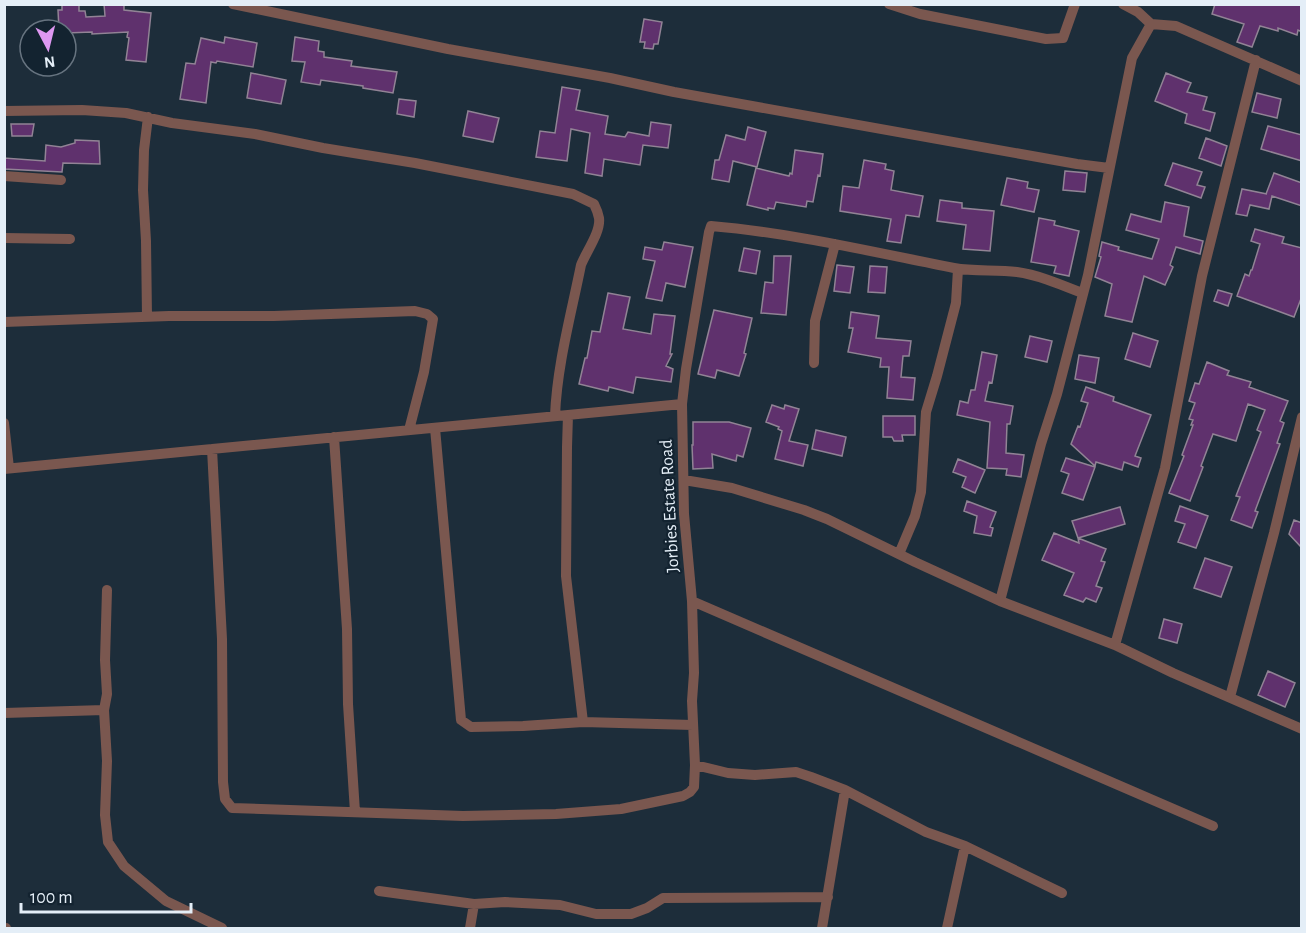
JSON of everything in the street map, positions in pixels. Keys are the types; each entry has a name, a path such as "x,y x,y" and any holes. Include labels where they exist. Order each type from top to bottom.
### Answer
{"street":[{"path":"233,4 448,49 599,75 674,92 1109,168"},
{"path":"889,4 920,14 1046,39 1063,38 1075,4"},
{"path":"1123,4 1138,12 1151,24 1176,26 1302,81"},
{"path":"1000,601 1090,264 1132,58 1151,24"},
{"path":"1115,645 1165,468 1202,276 1256,60"},
{"path":"4,111 126,113 172,123 255,134 427,165 573,194 594,204 599,220 597,234 581,265 556,395 555,416"},
{"path":"147,317 143,190 148,117"},
{"path":"4,176 61,180"},
{"name":"Jorbies Estate Road","path":"355,812 463,816 556,814 621,809 683,796 694,788 692,601 684,514 682,404 709,232 711,226 745,229 835,244"},
{"path":"4,238 70,239"},
{"path":"814,363 815,321 835,244 958,268 1018,272 1082,293"},
{"path":"899,554 915,516 921,492 926,412 956,303 958,268"},
{"path":"4,322 415,311 427,314 433,319 424,372 409,430"},
{"path":"4,423 7,468 682,404"},
{"path":"568,415 566,576 583,722"},
{"path":"1230,697 1302,417"},
{"path":"435,428 461,720 471,727 583,722 693,725"},
{"path":"212,449 222,639 225,799 231,808 355,812 348,704 347,630 334,437"},
{"path":"684,480 732,488 827,519 1000,601 1115,645 1302,729"},
{"path":"107,590 105,660 107,694 104,710 107,761 105,815 108,842 124,866 166,901 222,928"},
{"path":"692,601 1213,826"},
{"path":"4,713 104,710"},
{"path":"695,765 728,773 755,775 796,772 845,790 926,832 965,846 1062,893"},
{"path":"822,928 845,790"},
{"path":"947,928 965,846"},
{"path":"379,891 474,904 505,902 560,904 596,914 631,914 663,898 828,897"},
{"path":"470,928 474,904"}],"building":[{"path":"62,4 79,4 79,11 85,11 86,17 105,16 104,4 124,4 124,10 151,13 146,62 126,60 128,32 78,33 78,18 58,18 58,10 62,10"},
{"path":"1215,4 1302,4 1302,32 1298,30 1297,35 1278,28 1278,31 1260,26 1252,47 1237,42 1244,24 1212,14"},
{"path":"644,19 662,22 658,44 654,44 653,49 644,48 645,42 640,42"},
{"path":"225,37 257,43 253,67 211,62 206,103 180,99 186,63 195,64 201,38 224,43"},
{"path":"295,37 319,41 318,51 324,52 324,57 352,61 351,66 397,72 393,93 321,80 320,85 301,82 305,62 292,61"},
{"path":"251,73 286,80 281,104 247,98"},
{"path":"1166,73 1191,83 1187,92 1207,97 1203,110 1215,113 1210,131 1185,123 1187,114 1155,101"},
{"path":"562,87 580,90 576,110 608,116 605,134 625,137 628,132 649,136 651,122 671,125 668,148 643,145 640,165 604,159 602,176 585,173 590,133 571,129 567,161 536,157 540,131 555,133"},
{"path":"1257,93 1281,99 1277,118 1252,112"},
{"path":"399,99 416,101 414,117 397,114"},
{"path":"468,111 499,118 493,142 463,136"},
{"path":"11,124 34,124 32,136 12,136"},
{"path":"1268,126 1302,135 1302,161 1261,149"},
{"path":"748,127 766,132 757,167 733,161 729,182 712,179 715,160 719,160 726,135 745,140"},
{"path":"1206,138 1227,146 1221,166 1199,158"},
{"path":"75,140 99,141 100,164 63,163 62,172 4,169 4,158 45,161 46,145 61,147 75,143"},
{"path":"795,150 823,154 813,202 807,201 806,207 776,202 774,209 768,208 768,210 747,205 756,168 789,176 790,173 792,174"},
{"path":"864,160 886,164 885,169 894,171 891,190 923,196 919,217 906,215 901,243 887,241 891,219 840,211 843,186 859,188"},
{"path":"1173,163 1202,172 1197,185 1205,187 1201,198 1165,185"},
{"path":"1065,171 1087,173 1085,192 1063,190"},
{"path":"1274,173 1302,183 1302,206 1272,196 1269,209 1250,205 1247,216 1236,214 1242,189 1266,194"},
{"path":"1007,178 1028,182 1027,188 1039,190 1034,212 1001,205"},
{"path":"940,200 962,203 962,208 994,211 990,251 963,249 966,225 937,221"},
{"path":"1165,202 1189,207 1184,236 1203,241 1200,254 1176,247 1170,265 1173,267 1165,285 1144,276 1132,322 1105,316 1112,284 1095,277 1101,257 1099,256 1102,242 1119,247 1118,250 1152,259 1159,239 1126,230 1131,214 1161,222"},
{"path":"1039,218 1055,221 1054,225 1079,231 1069,276 1054,273 1056,266 1031,262"},
{"path":"1255,229 1284,237 1282,243 1302,248 1302,296 1294,317 1237,296 1245,274 1249,276 1252,270 1260,244 1251,241"},
{"path":"664,242 693,247 685,287 666,283 662,301 646,298 655,261 643,259 645,247 662,250"},
{"path":"744,248 760,251 756,274 739,271"},
{"path":"774,256 791,256 786,315 761,313 765,282 773,283"},
{"path":"837,265 854,267 850,293 834,291"},
{"path":"870,266 887,267 885,293 868,292"},
{"path":"1218,290 1232,294 1228,306 1214,301"},
{"path":"608,293 630,297 623,329 651,334 654,314 675,316 670,354 672,354 666,366 673,369 671,382 636,377 633,393 609,387 608,391 579,384 592,331 600,332"},
{"path":"714,310 752,318 744,353 746,354 739,376 717,370 715,378 698,374"},
{"path":"851,312 879,316 876,338 911,341 909,356 903,356 901,377 915,378 913,400 887,398 889,367 880,367 881,358 848,352 853,328 849,328"},
{"path":"1133,333 1158,341 1150,367 1125,359"},
{"path":"1030,336 1052,341 1047,362 1025,357"},
{"path":"982,352 997,355 992,383 989,382 985,401 1013,406 1010,424 1007,424 1006,453 1024,455 1021,477 1006,475 1007,469 987,468 990,422 957,415 960,401 968,403 971,390 975,390"},
{"path":"1079,355 1099,358 1095,383 1075,379"},
{"path":"1207,362 1229,371 1227,375 1251,382 1249,387 1288,401 1280,421 1284,423 1277,443 1280,444 1255,511 1258,512 1252,528 1231,520 1240,497 1236,496 1261,432 1257,430 1265,410 1248,404 1236,441 1213,434 1190,501 1169,493 1184,456 1182,455 1193,425 1191,425 1193,420 1189,419 1195,403 1189,401 1195,383 1199,384"},
{"path":"1086,387 1114,397 1113,401 1151,415 1135,456 1141,458 1138,467 1124,462 1122,470 1096,462 1095,466 1071,444 1078,426 1080,427 1088,403 1081,401"},
{"path":"772,405 784,409 785,405 799,409 789,441 808,445 803,466 775,459 782,431 778,429 779,427 766,422"},
{"path":"883,416 915,416 915,435 902,435 903,441 883,437"},
{"path":"693,422 729,422 751,428 743,457 737,455 736,461 712,454 713,468 693,469"},
{"path":"816,430 846,437 842,456 812,449"},
{"path":"1066,458 1095,467 1083,500 1062,493 1069,474 1061,471"},
{"path":"958,459 985,470 975,493 962,487 966,477 953,472"},
{"path":"967,501 996,512 990,527 993,528 991,536 974,533 977,516 964,511"},
{"path":"1180,506 1208,516 1196,548 1178,542 1185,524 1175,521"},
{"path":"1120,507 1125,524 1078,538 1072,521"},
{"path":"1294,520 1302,523 1302,548 1289,534"},
{"path":"1054,533 1079,543 1078,538 1106,549 1101,561 1105,562 1096,586 1102,588 1096,602 1086,598 1083,602 1064,595 1074,573 1042,560"},
{"path":"1205,558 1232,567 1221,597 1194,588"},
{"path":"1164,619 1182,624 1177,643 1159,638"},
{"path":"1268,671 1295,683 1285,707 1258,695"}]}
